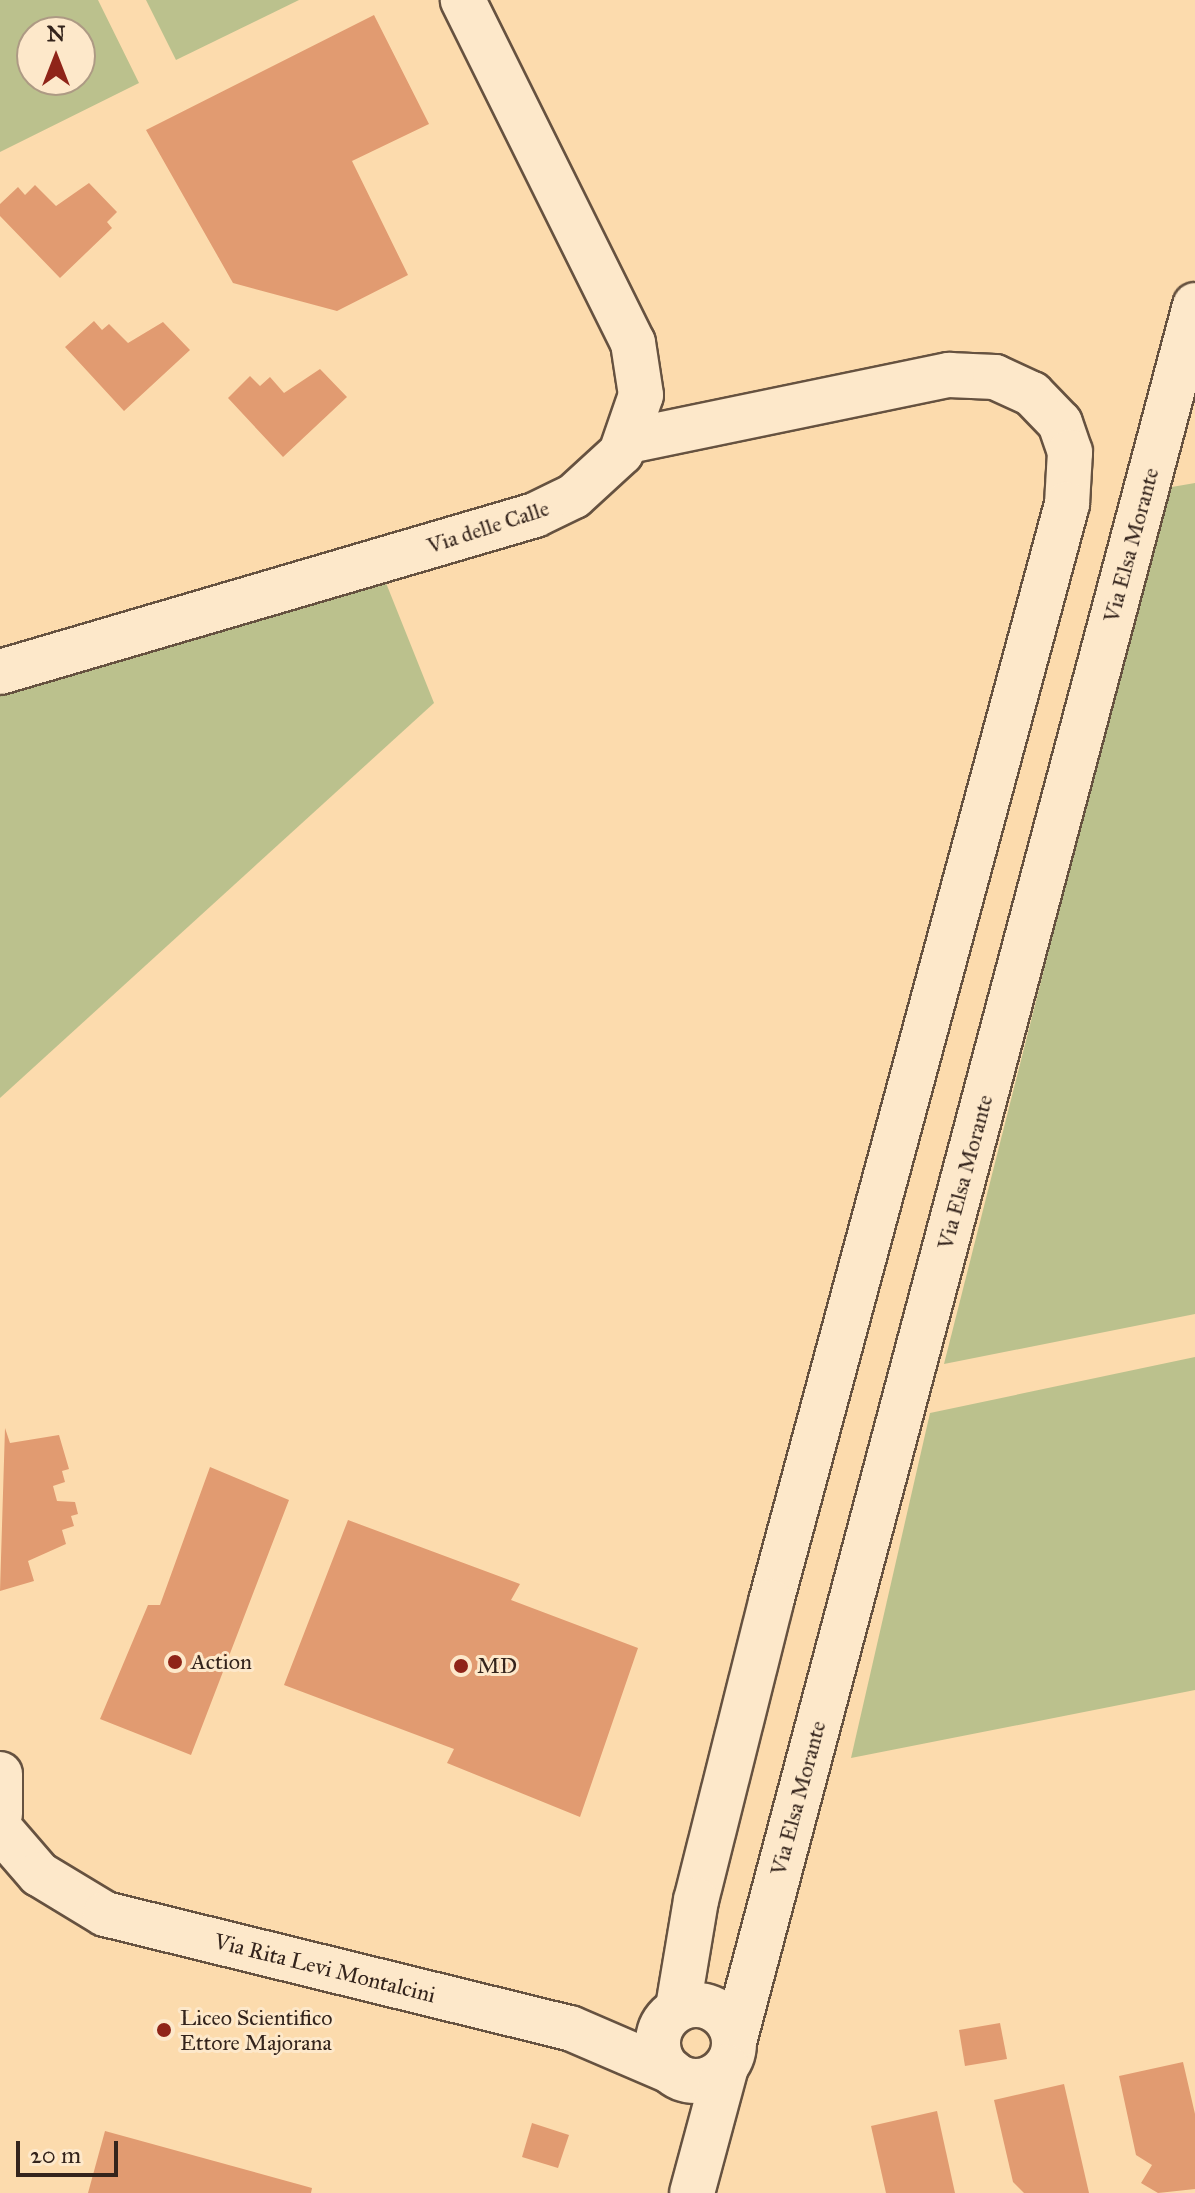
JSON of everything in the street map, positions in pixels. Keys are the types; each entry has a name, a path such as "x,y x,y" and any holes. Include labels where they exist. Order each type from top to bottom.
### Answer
{"street":[{"name":"Via delle Calle","path":"0,672 535,515 587,486 629,441 641,395 633,343 463,0"},
{"name":"Via Elsa Morante","path":"692,2193 1195,305"},
{"path":"570,2028 674,2011 714,2009 730,2053 700,2081 672,2072 658,2050 674,2011 696,1900 771,1602 1067,504 1070,452 1060,423 1032,394 995,377 949,375 629,441"},
{"path":"0,1774 0,1814"},
{"name":"Via Rita Levi Montalcini","path":"0,1829 49,1882 105,1914 570,2028 672,2072"}],"green space":[{"path":"0,0 98,0 139,83 0,152"},
{"path":"146,0 299,0 176,60"},
{"path":"1195,483 1195,1314 944,1364 1166,488"},
{"path":"384,578 434,703 0,1098 0,692"},
{"path":"1195,1357 1195,1690 851,1758 930,1413"}],"building":[{"path":"374,15 429,124 352,161 408,275 337,311 233,283 146,130"},
{"path":"89,183 117,212 107,222 112,228 60,278 0,216 0,204 18,187 25,195 35,185 56,206"},
{"path":"94,321 102,330 109,324 128,343 163,322 190,350 124,411 65,347"},
{"path":"320,369 347,397 283,457 228,398 250,376 260,386 270,377 284,393"},
{"path":"5,1428 10,1443 59,1435 69,1469 62,1471 65,1482 53,1486 57,1501 75,1502 78,1514 71,1516 74,1526 62,1530 66,1544 28,1561 34,1581 0,1591"},
{"name":"Action","path":"210,1467 289,1500 191,1755 100,1719 148,1605 160,1605"},
{"name":"MD","path":"348,1520 520,1584 511,1600 638,1648 580,1817 447,1763 454,1749 284,1685"},
{"path":"1000,2023 1007,2059 965,2066 959,2030"},
{"path":"1183,2062 1195,2114 1195,2189 1158,2193 1141,2183 1152,2165 1136,2155 1119,2076"},
{"path":"1064,2084 1089,2193 1024,2193 1013,2182 994,2100"},
{"path":"937,2111 955,2193 886,2193 871,2126"},
{"path":"532,2123 569,2135 558,2168 522,2157"},
{"path":"105,2131 312,2188 311,2193 88,2193"}],"place":[{"name":"Action","path":"175,1662"},
{"name":"MD","path":"461,1666"},
{"name":"Liceo Scientifico Ettore Majorana","path":"164,2030"}]}
